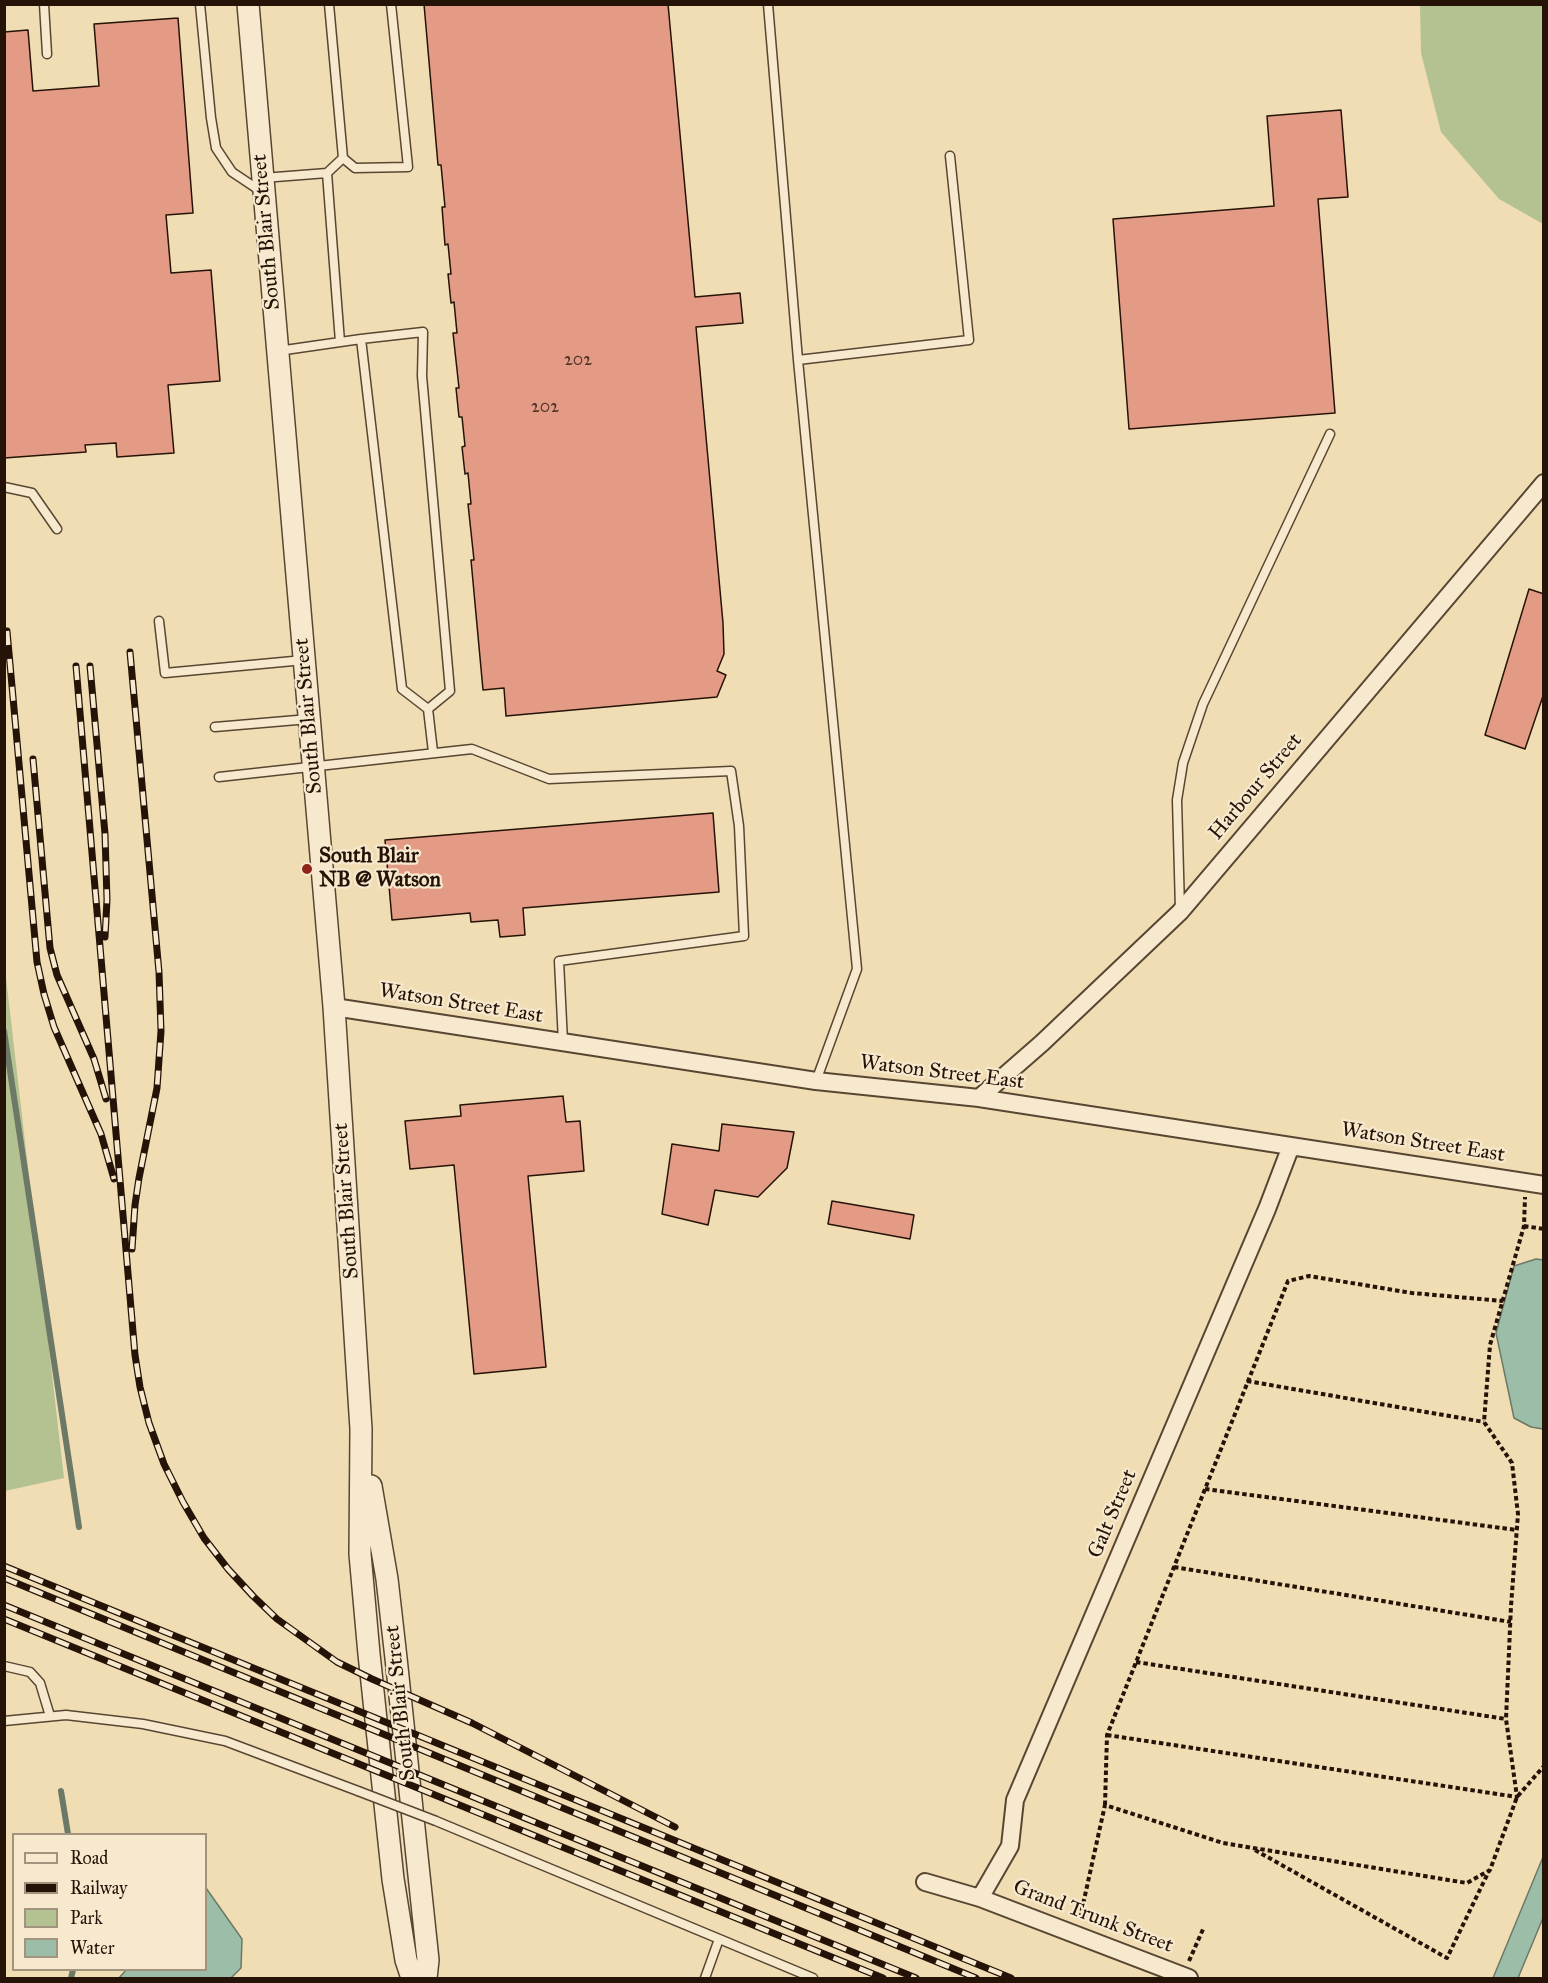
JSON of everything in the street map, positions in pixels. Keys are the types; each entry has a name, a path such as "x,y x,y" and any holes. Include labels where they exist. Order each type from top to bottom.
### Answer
{"street":[{"name":"South Blair Street","path":"248,4 334,1007 361,1429 360,1554 393,1879 406,1960 412,1978"},
{"name":"Harbour Street","path":"979,1098 1042,1043 1180,912 1544,483"},
{"name":"Watson Street East","path":"334,1007 816,1081 979,1098 1544,1185"},
{"name":"Galt Street","path":"980,1898 1010,1846 1015,1800 1267,1209 1291,1146"},
{"name":"South Blair Street","path":"361,1429 387,1579 428,1960 426,1978"},
{"name":"Grand Trunk Street","path":"925,1882 980,1898 1186,1977"}],"lane":[{"path":"44,4 47,54"},
{"path":"200,4 216,148 232,172 263,186 327,173 343,158"},
{"path":"329,4 343,158 355,168 408,167 391,4"},
{"path":"768,4 798,360 857,969 816,1081"},
{"path":"798,360 969,340 950,156"},
{"path":"327,173 340,342"},
{"path":"277,351 423,332 422,376 450,692 428,709"},
{"path":"361,339 402,689 428,709 433,752"},
{"path":"1180,912 1177,800 1183,763 1203,704 1330,434"},
{"path":"4,487 32,493 57,528"},
{"path":"159,621 165,674 304,660"},
{"path":"215,727 309,719"},
{"path":"219,777 472,749 549,779 731,771 739,826 744,936 559,961 563,1042"},
{"path":"4,1666 30,1672 39,1683 50,1716"},
{"path":"4,1721 66,1715 143,1724 225,1741 436,1821 813,1978"},
{"path":"705,1978 719,1939"}],"path":[{"path":"1517,1797 1506,1719 1518,1514 1512,1463 1484,1422 1490,1346 1524,1226 1526,1182"},
{"path":"1524,1226 1544,1229"},
{"path":"1076,1935 1105,1805 1107,1735 1288,1281 1309,1276 1412,1293 1503,1301"},
{"path":"1247,1381 1484,1422"},
{"path":"1204,1489 1517,1530"},
{"path":"1174,1567 1511,1622"},
{"path":"1136,1662 1506,1719"},
{"path":"1107,1735 1517,1797"},
{"path":"1251,1847 1447,1958 1490,1870 1517,1797 1544,1766"},
{"path":"1105,1805 1223,1843 1467,1883 1490,1870"},
{"path":"1186,1977 1204,1927"}],"green space":[{"path":"1420,5 1543,5 1543,224 1499,199 1441,132 1421,53"},
{"path":"5,969 64,1478 4,1491"}],"water":[{"path":"1536,1259 1544,1260 1543,1429 1531,1427 1514,1418 1496,1333 1514,1266"},
{"path":"1543,1857 1543,1918 1518,1978 1493,1978"},
{"path":"207,1889 242,1939 241,1968 231,1978 119,1978 125,1971 207,1971"}],"building":[{"path":"424,4 668,4 695,297 740,293 743,323 696,327 723,623 724,654 717,671 726,675 717,697 506,716 504,688 483,690 471,560 474,560 468,504 471,504 468,473 465,474 462,447 465,446 462,417 459,417 456,388 459,388 453,333 457,333 448,274 451,274 448,244 445,245 442,207 445,207 441,165 438,165"},
{"path":"178,18 193,213 166,215 171,273 211,270 220,381 168,385 174,453 117,457 116,443 85,445 86,452 4,458 4,32 28,30 33,91 99,86 94,24"},
{"path":"1341,110 1348,197 1318,199 1335,413 1129,429 1113,219 1274,206 1267,116"},
{"path":"1529,589 1544,594 1544,693 1525,749 1485,735"},
{"path":"713,813 719,892 523,908 525,935 500,937 498,920 471,922 470,913 392,920 385,840"},
{"path":"563,1096 566,1122 580,1121 584,1171 528,1176 546,1367 474,1374 454,1165 410,1169 405,1121 461,1116 460,1105"},
{"path":"722,1124 794,1132 787,1168 758,1197 715,1190 708,1225 662,1214 672,1144 719,1151"},
{"path":"832,1201 914,1215 910,1239 828,1224"}],"waterway":[{"path":"4,1031 79,1527"},
{"path":"61,1791 68,1833"},
{"path":"71,1978 73,1971"}],"railway":[{"path":"7,631 37,962 54,1027 101,1134 114,1179"},
{"path":"130,652 159,972 161,1031 157,1088 139,1178 132,1249"},
{"path":"76,666 135,1355 149,1423 164,1464 183,1502 204,1538 253,1596 277,1619 337,1662 472,1723 675,1827"},
{"path":"90,666 105,834 107,900 105,937"},
{"path":"33,759 50,948 57,975 94,1059 106,1099"},
{"path":"4,1566 1011,1978"},
{"path":"4,1578 976,1978"},
{"path":"4,1605 916,1978"},
{"path":"4,1619 883,1978"}],"place":[{"name":"South Blair NB @ Watson","path":"307,869"}]}
